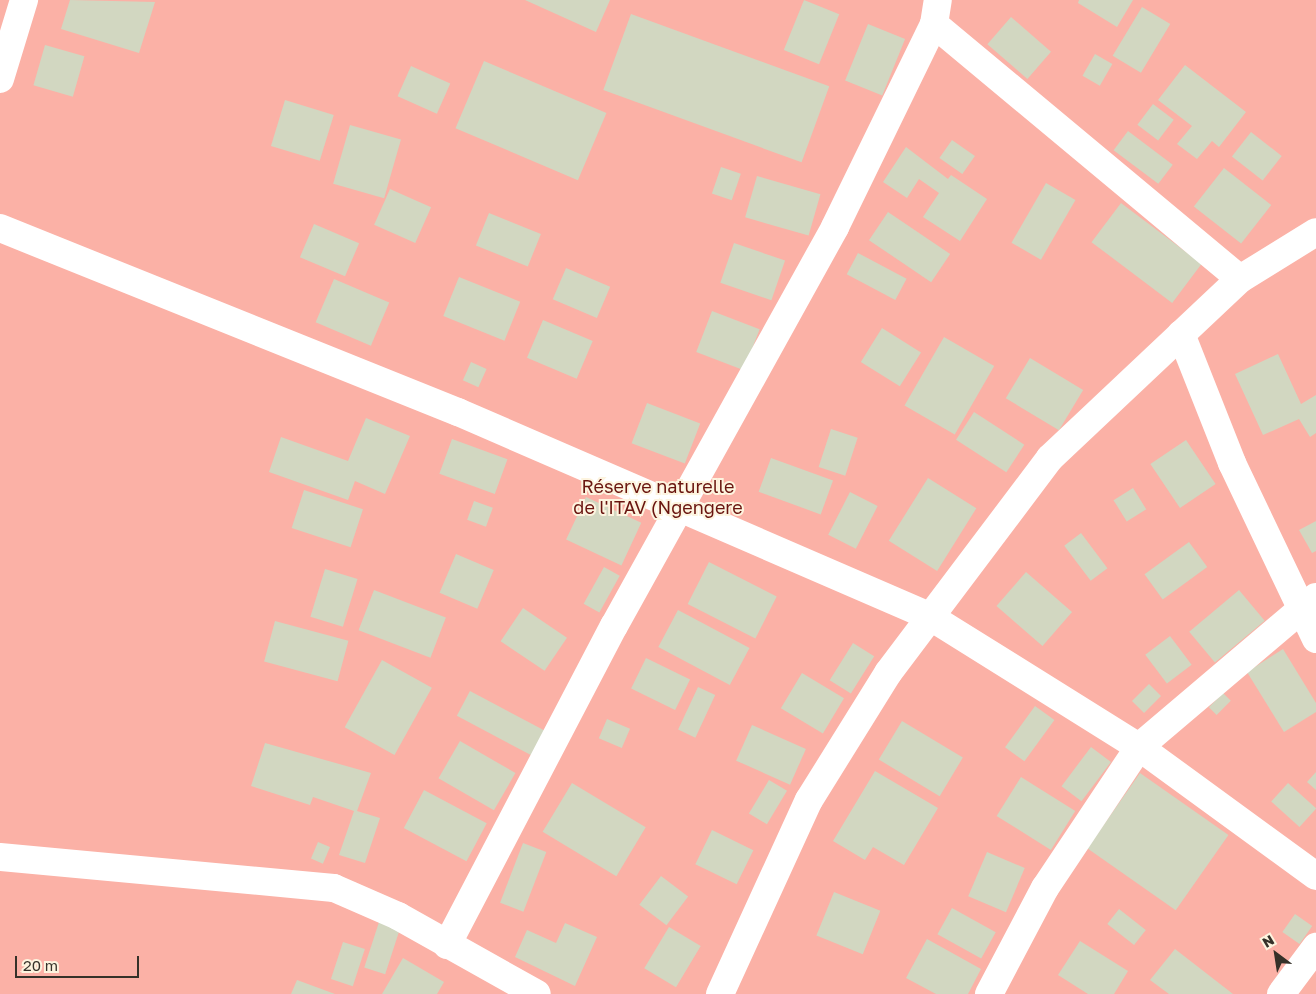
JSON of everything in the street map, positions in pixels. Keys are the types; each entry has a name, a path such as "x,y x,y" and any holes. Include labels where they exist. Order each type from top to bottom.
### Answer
{"street":[{"path":"0,79 24,0"},
{"path":"447,945 680,508 835,227 936,12 1240,279"},
{"path":"0,228 458,412 929,616 1139,747 1316,876"},
{"path":"720,994 809,800 929,616 1050,458 1240,279 1316,232"},
{"path":"1182,334 1232,463 1307,603 1316,639"},
{"path":"989,994 1045,888 1139,747 1307,603"},
{"path":"0,857 334,888 398,916 537,994"},
{"path":"1281,994 1316,947"}],"green space":[{"name":"Réserve naturelle de l'ITAV (Ngengere","path":"0,0 1316,0 1316,994 0,994"}],"building":[{"path":"70,0 155,2 139,53 61,29"},
{"path":"525,0 610,0 596,32"},
{"path":"804,0 839,14 819,64 784,50"},
{"path":"1079,0 1133,0 1117,27 1078,3"},
{"path":"1142,7 1170,24 1141,73 1113,56"},
{"path":"631,14 829,86 802,162 603,90"},
{"path":"1011,17 1051,52 1027,79 987,44"},
{"path":"868,24 905,39 882,96 845,81"},
{"path":"45,45 84,56 73,97 33,85"},
{"path":"1095,54 1112,64 1100,86 1082,76"},
{"path":"484,61 606,113 578,180 455,128"},
{"path":"1185,65 1246,112 1219,147 1212,141 1197,159 1177,144 1192,126 1158,100"},
{"path":"411,66 450,83 437,114 398,96"},
{"path":"285,100 334,115 320,161 271,146"},
{"path":"1153,104 1174,120 1158,140 1137,125"},
{"path":"350,125 401,140 384,198 333,184"},
{"path":"1128,131 1173,165 1158,184 1114,150"},
{"path":"1251,132 1282,156 1263,180 1232,156"},
{"path":"952,140 975,156 962,174 939,158"},
{"path":"906,147 948,179 951,175 987,199 960,241 923,217 939,193 919,179 907,198 883,182"},
{"path":"721,167 741,174 732,200 712,193"},
{"path":"1224,168 1271,205 1241,244 1194,207"},
{"path":"757,176 820,194 809,236 745,217"},
{"path":"1046,183 1075,200 1041,260 1012,243"},
{"path":"390,189 431,207 415,243 374,225"},
{"path":"1121,203 1202,264 1172,303 1092,242"},
{"path":"888,212 950,254 931,282 869,240"},
{"path":"489,213 541,234 528,266 476,245"},
{"path":"314,224 359,243 345,276 300,257"},
{"path":"734,243 785,261 771,300 720,283"},
{"path":"858,253 907,279 895,300 847,274"},
{"path":"566,268 610,287 597,318 553,299"},
{"path":"459,277 520,302 504,341 443,316"},
{"path":"334,279 389,302 371,346 316,322"},
{"path":"712,311 760,329 744,370 696,352"},
{"path":"543,320 593,341 577,379 527,358"},
{"path":"882,328 921,352 900,386 861,362"},
{"path":"944,337 994,366 955,434 904,405"},
{"path":"1278,354 1301,404 1316,395 1316,433 1310,437 1299,419 1263,435 1235,374"},
{"path":"1030,358 1083,390 1059,430 1006,398"},
{"path":"471,362 487,369 478,387 463,380"},
{"path":"647,403 700,423 685,464 632,443"},
{"path":"974,412 1024,445 1006,472 956,440"},
{"path":"366,418 410,436 385,494 355,481 348,500 269,472 281,437 348,461"},
{"path":"831,429 858,438 845,476 819,467"},
{"path":"452,439 507,459 495,494 439,474"},
{"path":"1186,440 1216,484 1180,508 1150,464"},
{"path":"771,458 833,481 821,514 759,492"},
{"path":"928,478 976,508 937,571 889,541"},
{"path":"1133,488 1146,509 1127,521 1113,500"},
{"path":"304,490 363,509 351,547 292,528"},
{"path":"850,492 878,506 856,549 828,535"},
{"path":"586,497 641,523 621,565 566,540"},
{"path":"474,501 493,508 486,527 467,520"},
{"path":"1316,521 1316,551 1312,553 1299,530"},
{"path":"1081,533 1107,568 1091,581 1064,546"},
{"path":"1189,542 1207,567 1163,599 1145,574"},
{"path":"456,554 494,570 477,609 440,593"},
{"path":"709,562 777,597 755,638 688,604"},
{"path":"604,567 620,576 599,612 584,604"},
{"path":"325,569 358,579 343,627 310,617"},
{"path":"1026,572 1072,612 1043,646 996,606"},
{"path":"374,590 446,618 430,658 359,630"},
{"path":"1239,590 1265,621 1215,662 1189,632"},
{"path":"523,608 567,638 545,671 501,641"},
{"path":"678,610 750,648 730,685 658,647"},
{"path":"275,621 348,641 338,681 264,662"},
{"path":"1170,636 1192,665 1167,683 1145,655"},
{"path":"853,643 874,656 851,694 830,680"},
{"path":"1283,649 1316,703 1316,712 1284,732 1247,672"},
{"path":"646,658 690,679 675,710 631,689"},
{"path":"382,660 432,688 395,755 345,727"},
{"path":"802,673 844,698 823,733 781,708"},
{"path":"1149,684 1161,696 1144,713 1132,701"},
{"path":"698,687 715,695 695,738 678,730"},
{"path":"470,691 546,731 533,756 457,716"},
{"path":"1223,693 1231,701 1217,715 1209,707"},
{"path":"1035,706 1054,720 1024,761 1005,747"},
{"path":"607,719 630,729 622,748 599,738"},
{"path":"902,721 963,758 940,796 879,760"},
{"path":"752,725 806,749 790,785 736,761"},
{"path":"460,741 515,773 494,810 438,778"},
{"path":"265,743 371,773 357,811 380,818 365,863 339,855 354,811 313,797 310,805 251,786"},
{"path":"1091,747 1111,762 1081,801 1062,786"},
{"path":"875,771 938,808 904,865 873,847 865,860 833,841"},
{"path":"1316,772 1316,790 1307,782"},
{"path":"1140,773 1228,835 1176,910 1087,848"},
{"path":"1021,777 1075,811 1051,850 997,816"},
{"path":"769,780 787,791 767,824 749,813"},
{"path":"572,783 646,827 616,876 543,832"},
{"path":"1288,783 1316,808 1300,827 1271,802"},
{"path":"424,790 487,823 467,861 404,828"},
{"path":"712,830 753,850 737,884 695,864"},
{"path":"318,842 330,847 323,864 311,859"},
{"path":"523,843 546,852 523,912 500,903"},
{"path":"987,852 1025,868 1006,912 968,896"},
{"path":"661,876 688,896 666,925 639,905"},
{"path":"834,892 880,911 863,954 816,936"},
{"path":"952,908 996,932 981,958 937,934"},
{"path":"1119,909 1146,930 1134,945 1107,924"},
{"path":"1295,914 1312,926 1300,944 1282,932"},
{"path":"380,919 401,926 385,974 364,968"},
{"path":"565,923 597,937 575,986 515,957 527,930 556,943"},
{"path":"669,927 701,946 676,987 644,968"},
{"path":"927,939 981,969 968,994 936,994 906,978"},
{"path":"1080,941 1128,971 1114,994 1088,994 1058,975"},
{"path":"343,942 365,949 353,986 331,979"},
{"path":"1175,949 1233,994 1169,994 1150,980"},
{"path":"403,958 444,982 437,994 382,994"},
{"path":"297,980 335,994 291,994"}]}
